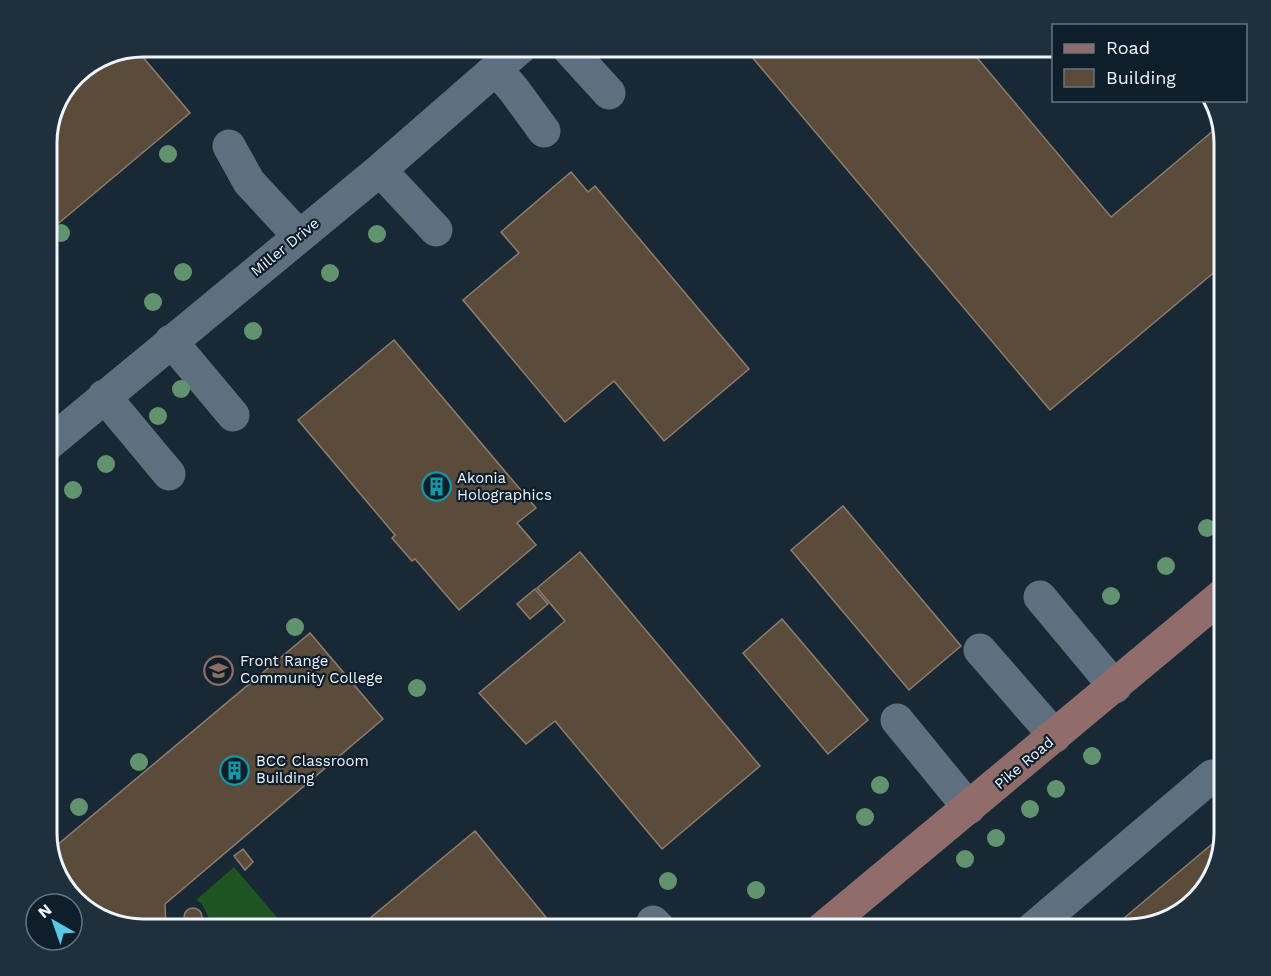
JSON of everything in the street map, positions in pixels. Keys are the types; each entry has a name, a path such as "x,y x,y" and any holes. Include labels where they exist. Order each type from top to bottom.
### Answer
{"main road":[{"name":"Pike Road","path":"835,919 1214,603"}],"street":[{"name":"Miller Drive","path":"57,436 380,170 509,57"},
{"path":"577,57 609,93"},
{"path":"496,69 544,131"},
{"path":"229,147 249,182 299,236"},
{"path":"380,170 436,230"},
{"path":"171,341 233,415"},
{"path":"104,396 169,474"},
{"path":"1040,597 1115,687"},
{"path":"980,650 1055,736"},
{"path":"897,720 969,808"},
{"path":"1045,919 1214,777"}],"green space":[{"path":"234,867 278,919 208,919 202,904 196,900"}],"building":[{"path":"143,57 190,113 57,225 57,138 64,110 82,82 110,64"},
{"path":"752,57 976,57 1111,217 1213,131 1214,272 1050,410"},
{"path":"571,172 588,192 595,186 749,369 664,441 614,381 565,422 463,300 519,253 501,232"},
{"name":"Akonia Holographics","path":"394,340 536,508 517,523 536,545 459,610 415,559 412,561 392,538 395,535 298,420"},
{"path":"843,506 961,646 909,690 791,550"},
{"path":"580,552 760,766 662,849 555,721 526,744 479,693 565,621 537,588"},
{"path":"535,589 548,604 530,619 517,604"},
{"path":"782,619 868,720 828,754 743,653"},
{"name":"BCC Classroom Building","path":"310,633 383,719 165,904 166,919 126,917 100,907 84,896 84,892 80,892 75,885 60,855 58,844"},
{"path":"475,831 547,919 369,919"},
{"path":"1213,843 1209,861 1202,876 1189,894 1156,914 1123,919"},
{"path":"243,849 253,862 245,870 234,856"},
{"path":"193,908 201,914 201,919 185,919 184,917 187,911"}],"place":[{"name":"Akonia Holographics","path":"436,487"},
{"name":"Front Range Community College","path":"219,670"},
{"name":"BCC Classroom Building","path":"235,770"}]}
